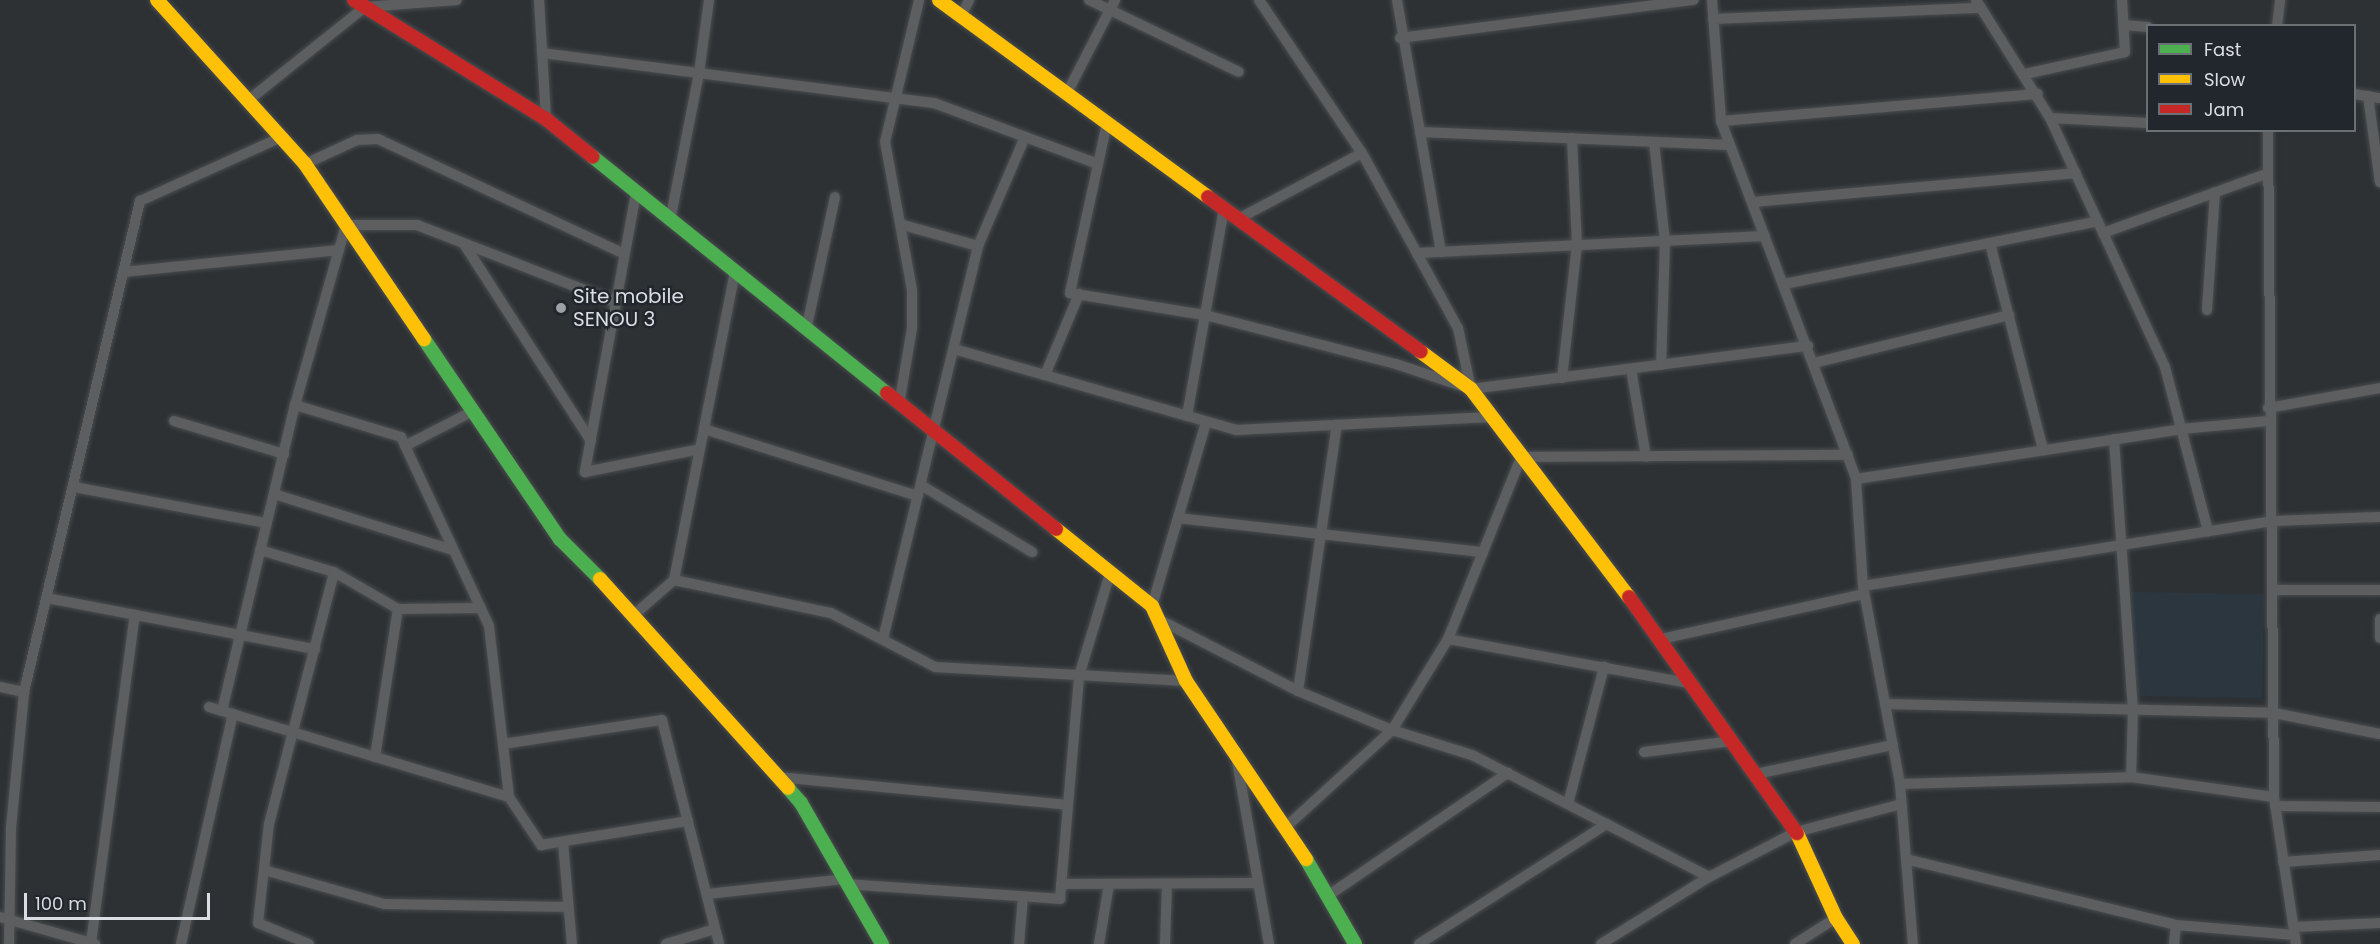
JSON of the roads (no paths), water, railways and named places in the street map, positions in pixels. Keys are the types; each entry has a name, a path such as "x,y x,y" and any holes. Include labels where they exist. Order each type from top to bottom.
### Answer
{"street":[{"path":"157,0 250,99 305,164 560,539 635,614 801,803 882,944"},
{"path":"250,99 359,3 457,0"},
{"path":"539,0 546,119"},
{"path":"670,220 699,73 709,0"},
{"path":"899,405 912,328 912,290 903,225 885,142 919,0"},
{"path":"939,0 1471,389 1661,639 1796,832 1836,918 1853,944"},
{"path":"961,16 969,0"},
{"path":"1089,0 1112,5 1239,72"},
{"path":"1397,0 1401,38 1441,252"},
{"path":"1401,38 1694,0"},
{"path":"1712,0 1721,121 1808,346 1856,479 1864,590 1900,784 1913,944"},
{"path":"2025,74 2125,52 2122,0"},
{"path":"2277,24 2280,0"},
{"path":"1264,2 1362,153 1458,328 1471,389"},
{"path":"359,3 546,119 1110,573 1155,613 1298,691 1392,730 1472,755 1709,877"},
{"path":"1713,19 1979,4 2038,94 2165,367 2208,531"},
{"path":"1067,93 1112,5"},
{"path":"2124,25 2146,27"},
{"path":"542,53 934,103 1098,164"},
{"path":"1721,121 2038,94"},
{"path":"2356,94 2380,98"},
{"path":"2368,96 2380,182"},
{"path":"2050,118 2146,123"},
{"path":"1107,123 1070,293 1205,315 1396,364 1471,389 1808,346"},
{"path":"1420,132 1730,145"},
{"path":"2268,132 2266,174 2268,421 2274,521 2274,802 2295,935"},
{"path":"9,944 5,919 6,827 24,692 140,201 282,137"},
{"path":"883,639 978,246 1026,137"},
{"path":"1562,378 1577,246 1572,138"},
{"path":"305,164 357,140 378,139 625,254"},
{"path":"1654,142 1665,241 1661,365"},
{"path":"1238,219 1362,153"},
{"path":"1752,202 2076,173"},
{"path":"2103,233 2266,174"},
{"path":"2207,310 2215,192"},
{"path":"636,193 585,472 700,449"},
{"path":"806,330 835,197"},
{"path":"1187,416 1224,208"},
{"path":"1784,284 2098,221"},
{"path":"346,225 417,225 616,302"},
{"path":"222,711 295,405 346,225"},
{"path":"903,225 978,246"},
{"path":"1417,253 1765,236"},
{"path":"464,243 591,441"},
{"path":"1990,243 2043,450"},
{"path":"123,272 339,250"},
{"path":"635,614 674,580 735,273"},
{"path":"1045,375 1079,294"},
{"path":"1814,363 2008,315"},
{"path":"954,349 1236,430 1491,417"},
{"path":"1631,369 1646,457"},
{"path":"2268,408 2380,388"},
{"path":"295,405 401,437 489,626 509,797 541,845 688,820"},
{"path":"405,446 473,411"},
{"path":"174,421 284,454"},
{"path":"1856,479 2181,429 2268,421"},
{"path":"1206,422 1178,518 1155,613 1186,681 1287,826 1329,895 1355,944"},
{"path":"1298,691 1338,425"},
{"path":"704,429 920,491 1032,552"},
{"path":"2114,439 2133,710 2131,777"},
{"path":"1521,457 1848,455"},
{"path":"1287,826 1392,730 1448,639 1521,457"},
{"path":"74,487 267,523"},
{"path":"274,494 453,550"},
{"path":"1661,639 1864,590 2122,545 2274,521 2380,517"},
{"path":"1178,518 1483,552"},
{"path":"260,550 334,572 398,609 481,608"},
{"path":"309,944 258,923 269,824 334,572"},
{"path":"707,894 845,881 1060,899 1079,676 1110,573"},
{"path":"674,580 831,613 935,667 1186,681"},
{"path":"2274,590 2380,590"},
{"path":"47,598 315,649"},
{"path":"375,757 398,609"},
{"path":"5,919 93,943 135,615"},
{"path":"2380,619 2380,638"},
{"path":"1448,639 1692,684"},
{"path":"1568,804 1604,667"},
{"path":"0,687 24,692"},
{"path":"1885,704 2274,713 2380,734"},
{"path":"209,707 509,797"},
{"path":"181,944 233,714"},
{"path":"503,744 662,720 719,944"},
{"path":"1644,752 1732,741"},
{"path":"1756,774 1893,746"},
{"path":"1235,751 1269,944"},
{"path":"1329,895 1508,773"},
{"path":"778,777 1068,805"},
{"path":"1900,784 2131,777 2274,802 2380,807"},
{"path":"1601,944 1709,877 1796,832 1901,804"},
{"path":"1419,944 1607,824"},
{"path":"563,842 572,944"},
{"path":"2283,862 2380,855"},
{"path":"1906,859 2176,925 2295,935 2380,923"},
{"path":"264,870 384,904 568,906"},
{"path":"1061,884 1258,883"},
{"path":"1099,944 1109,884"},
{"path":"1165,944 1167,884"},
{"path":"1019,944 1023,896"},
{"path":"1795,944 1836,918"},
{"path":"2174,944 2176,925"},
{"path":"666,944 715,929"}],"place":[{"name":"Site mobile SENOU 3","path":"561,308"}]}
